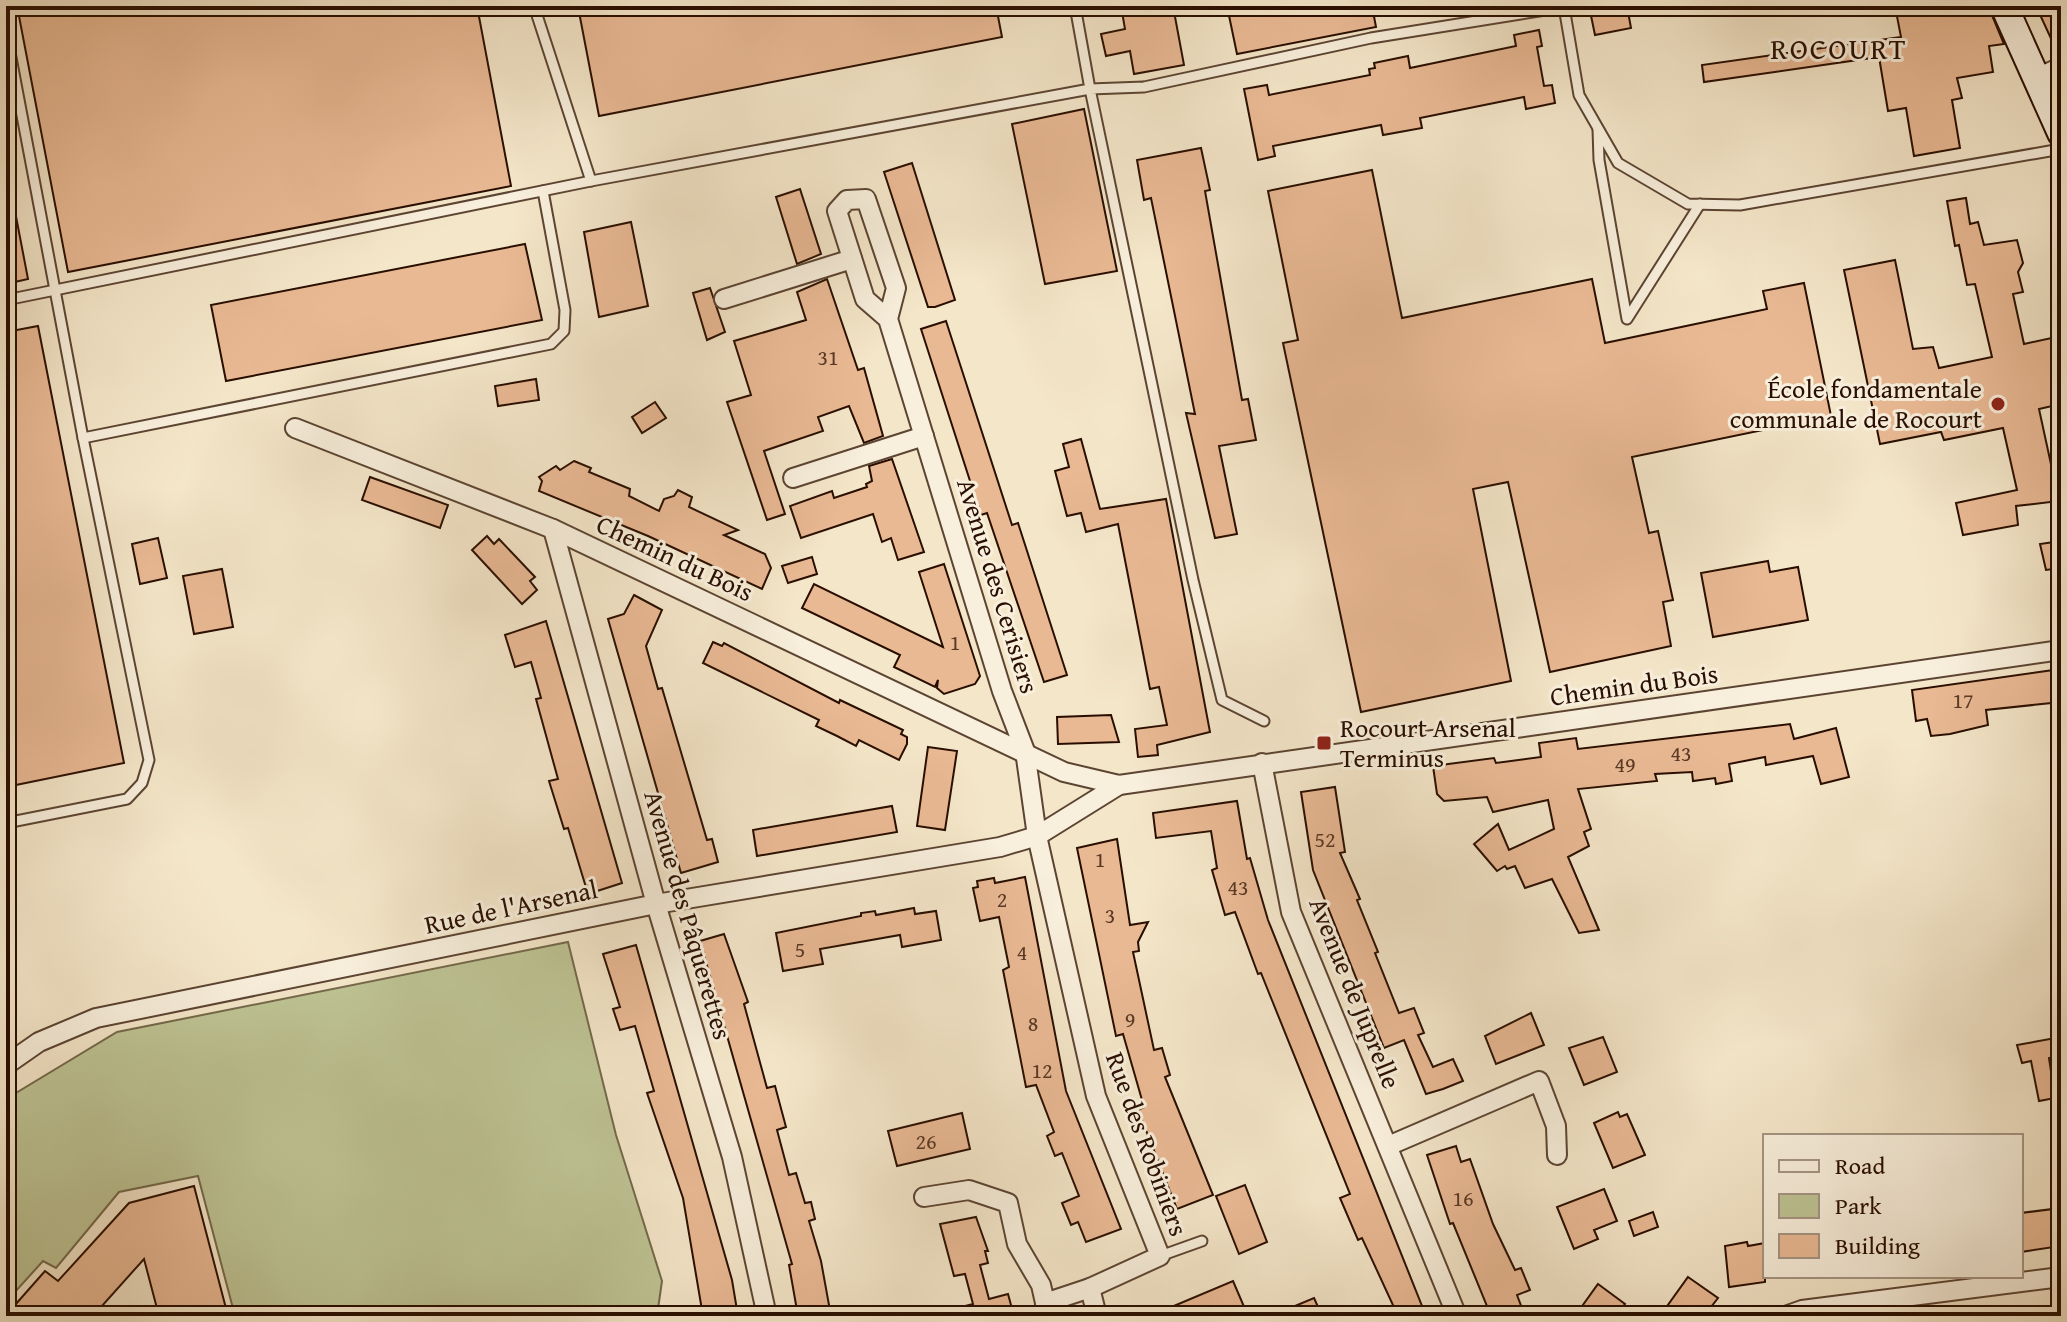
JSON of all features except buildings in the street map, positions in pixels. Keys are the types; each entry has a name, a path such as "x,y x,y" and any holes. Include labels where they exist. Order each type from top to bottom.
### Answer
{"main road":[{"path":"2004,6 2049,73 2061,133"}],"street":[{"name":"Avenue des Cerisiers","path":"888,319 865,299 837,211 847,200 866,199 896,288 888,319 1002,691 1025,751"},
{"path":"724,299 852,259"},
{"name":"Chemin du Bois","path":"295,428 553,529 1064,772 1119,785 2061,650"},
{"path":"793,478 924,436"},
{"name":"Avenue des Pâquerettes","path":"553,529 656,904 732,1157 767,1316"},
{"path":"1025,751 1037,836"},
{"name":"Avenue de Juprelle","path":"1262,763 1291,912 1457,1316"},
{"name":"Chemin du Bois","path":"1037,836 1119,785"},
{"name":"Rue de l'Arsenal","path":"6,1065 39,1042 96,1018 656,904 1000,847 1037,836"},
{"name":"Rue des Robiniers","path":"924,1197 969,1190 1008,1203 1017,1244 1041,1285 1046,1309 1160,1256 1096,1096 1037,836"},
{"path":"1388,1146 1539,1081 1556,1126 1557,1155"},
{"path":"1785,1316 1802,1310 2061,1277"},
{"path":"1090,1288 1097,1316"}],"lane":[{"path":"534,6 591,181"},
{"path":"1075,6 1193,580 1222,700 1264,721"},
{"path":"6,300 591,181 1090,89 1144,87 1371,38 1564,7 1579,95 1618,163 1688,204 1740,205 2061,149"},
{"path":"6,31 83,438 149,760 142,783 127,799 6,823"},
{"path":"1597,127 1599,160 1627,319 1700,204"},
{"path":"83,438 551,344 564,331 565,310 543,191"},
{"path":"1160,1256 1202,1241"}],"green space":[{"path":"568,942 616,1135 662,1281 657,1316 235,1316 198,1176 119,1192 56,1268 43,1261 6,1302 6,1099 117,1032"}],"place":[{"name":"École fondamentale communale de Rocourt","path":"1998,404"},
{"name":"Rocourt Arsenal Terminus","path":"1324,743"}],"district":[{"name":"ROCOURT","path":"1839,49"}]}
